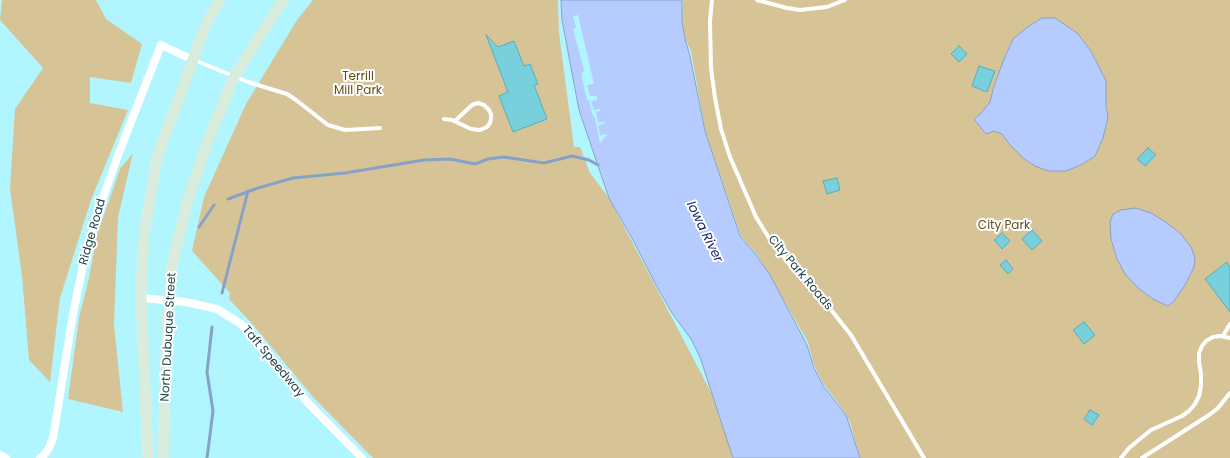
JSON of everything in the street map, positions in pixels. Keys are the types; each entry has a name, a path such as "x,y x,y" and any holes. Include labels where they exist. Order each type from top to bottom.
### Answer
{"main road":[{"name":"North Dubuque Street","path":"148,458 141,298 144,234 157,157 209,18 220,0"},
{"name":"North Dubuque Street","path":"164,458 167,323 172,266 187,203 207,143 234,76 283,0"}],"street":[{"name":"Ridge Road","path":"40,458 50,448 53,438 78,288 91,235 117,158 161,45 193,60"},
{"name":"Taft Speedway","path":"141,298 186,302 217,309 241,324 308,403 362,458"},
{"path":"0,455 6,458"}],"lane":[{"name":"City Park Roads","path":"712,0 710,21 711,68 721,129 730,157 756,217 769,238 790,265 821,297 851,335 924,458"},
{"path":"757,0 800,10 826,7 845,0"},
{"path":"193,60 248,82 287,94 328,125 346,130 380,128"},
{"path":"444,119 455,121 471,129 480,130 487,127 490,123 491,114 484,105 478,103 472,105 455,121"},
{"path":"1223,336 1230,324"},
{"path":"1121,458 1129,448 1151,430 1182,416 1189,411 1199,396 1201,386 1199,352 1202,346 1206,341 1213,337 1223,336 1230,338"},
{"path":"1142,458 1209,415 1218,408 1230,393"}],"green space":[{"path":"2,0 96,0 106,19 142,44 131,83 90,77 90,103 128,110 91,200 60,298 50,382 29,360 22,276 10,189 15,109 43,68 0,20"},
{"name":"Terrill Mill Park","path":"313,0 558,0 559,33 574,147 580,147 590,173 609,198 713,396 737,458 373,458 314,398 254,326 229,299 230,293 192,251 204,197 246,104 297,20"},
{"name":"City Park","path":"683,0 1230,0 1230,458 860,458 850,422 844,411 823,383 814,365 808,342 758,256 741,236 705,130 691,51 685,38 682,18"},
{"path":"133,153 118,217 114,325 123,412 68,399 79,318 89,278 97,235 120,169"}],"water":[{"name":"Iowa River","path":"561,0 682,0 682,21 685,39 690,56 705,131 740,236 770,275 807,345 814,368 824,387 846,415 860,458 733,458 700,357 691,339 672,313 609,198 579,110 562,20"},
{"path":"1042,18 1055,18 1077,33 1091,51 1106,81 1106,107 1108,117 1103,138 1095,156 1081,165 1066,171 1048,171 1035,166 1023,158 1010,145 1002,134 994,131 986,134 974,119 990,102 994,86 1013,39 1026,28"},
{"path":"1136,208 1151,213 1180,233 1191,247 1195,258 1194,267 1185,285 1174,301 1168,306 1153,299 1138,288 1125,274 1117,259 1111,239 1110,222 1113,214 1121,210"}],"pier":[{"path":"578,15 594,84 587,85 590,96 597,96 597,100 591,101 594,110 600,109 601,111 596,112 598,122 604,121 605,123 598,126 600,135 607,134 600,143 595,118 593,116 589,100 587,100 582,78 582,73 584,70 573,29 576,28 573,16"}],"building":[{"path":"486,35 498,47 514,41 524,66 530,64 538,84 534,85 547,119 513,132 499,96 508,92"},
{"path":"959,46 967,54 959,62 951,54"},
{"path":"979,66 995,71 987,92 972,86"},
{"path":"1148,148 1156,155 1145,166 1137,159"},
{"path":"837,178 840,190 827,194 823,181"},
{"path":"1032,230 1042,241 1032,250 1022,239"},
{"path":"1002,233 1010,241 1002,249 994,240"},
{"path":"1006,260 1013,269 1008,274 1000,265"},
{"path":"1227,262 1230,267 1230,312 1205,279"},
{"path":"1084,322 1095,335 1084,344 1073,330"},
{"path":"1090,410 1099,415 1092,425 1084,419"}],"waterway":[{"path":"228,199 258,188 293,178 345,173 424,160 450,159 475,164 488,159 504,157 544,163 572,156 589,160 598,165"},
{"path":"222,293 248,191"},
{"path":"199,227 214,205"},
{"path":"207,458 213,411 207,372 212,327"}]}
